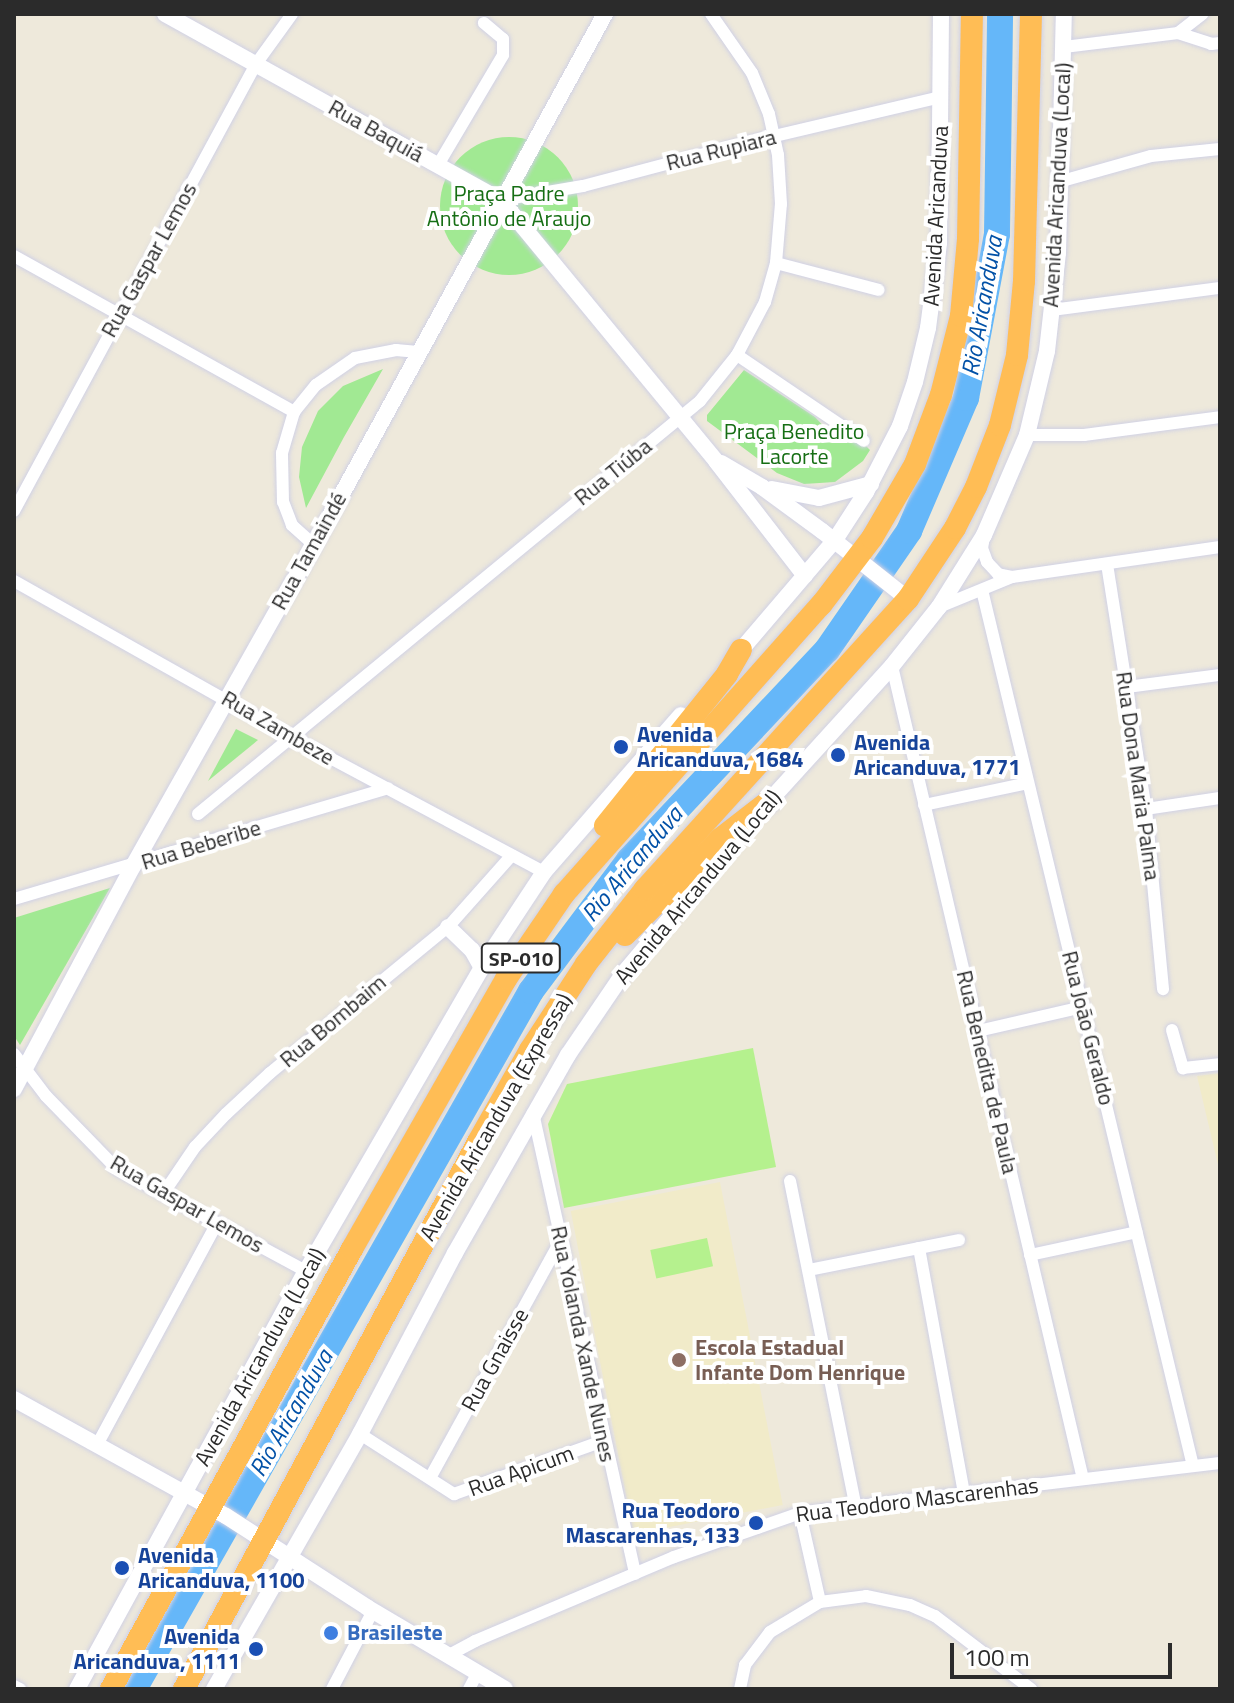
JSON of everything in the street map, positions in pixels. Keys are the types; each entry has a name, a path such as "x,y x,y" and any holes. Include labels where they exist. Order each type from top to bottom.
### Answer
{"highway":[{"name":"SP-010","path":"111,1689 218,1512 455,1064 564,894 861,561 915,464 941,395 961,316 969,225 972,14"},
{"name":"Avenida Aricanduva (Expressa)","path":"184,1689 260,1537 530,1050 586,964 645,889 905,596 955,528 976,487 1000,425 1017,355 1024,281 1031,14"},
{"path":"564,894 601,831 727,674 741,650"},
{"path":"530,1050 609,952 671,885 769,801"}],"main road":[{"name":"Rua Baquiá","path":"165,14 501,200 716,461 805,576"},
{"name":"Rua Tamaindé","path":"14,1089 133,866 314,545 605,14"},
{"name":"Avenida Aricanduva","path":"835,540 871,484 900,426 928,328 939,243 941,14"},
{"name":"Avenida Aricanduva (Local)","path":"214,1689 360,1434 533,1113 568,1055 623,974 769,801 892,666 939,607 984,535 1027,435 1047,351 1062,181 1064,14"},
{"name":"Rua Baquiá","path":"716,461 762,487 905,596"},
{"path":"762,487 819,498 871,484"},
{"name":"Avenida Aricanduva (Local)","path":"77,1689 306,1271 482,968 544,872 835,540"},
{"path":"448,927 472,950 482,968"},
{"path":"14,1399 218,1512 373,1611 505,1689"}],"street":[{"name":"Rua Gaspar Lemos","path":"14,511 256,64 292,14"},
{"name":"Rua Tiúba","path":"198,814 679,417 718,382 737,355 765,302 776,263 781,204 774,137 752,73 711,14"},
{"path":"1178,33 1202,14"},
{"path":"438,165 503,55 503,39 484,23"},
{"path":"1064,47 1178,33 1211,44 1220,43"},
{"name":"Rua Rupiara","path":"501,200 583,186 941,97"},
{"path":"1062,181 1151,156 1220,149"},
{"path":"14,256 294,412"},
{"path":"776,263 879,290"},
{"path":"1052,310 1220,288"},
{"path":"314,545 292,525 283,502 282,453 294,412 316,385 355,358 396,350 418,352"},
{"path":"737,355 864,441"},
{"path":"1027,435 1058,437 1220,417"},
{"path":"984,535 982,548 987,562 998,574 1012,577"},
{"path":"939,607 1012,577 1220,547"},
{"name":"Rua Dona Maria Palma","path":"1107,564 1146,809 1163,989"},
{"name":"Rua Zambeze","path":"14,581 289,736 544,872"},
{"name":"Rua João Geraldo","path":"982,590 1193,1466"},
{"name":"Rua Benedita de Paula","path":"892,666 1083,1479"},
{"path":"1127,687 1220,675"},
{"path":"924,805 1028,783"},
{"name":"Rua Beberibe","path":"14,899 388,788"},
{"path":"1146,809 1220,798"},
{"name":"Rua Bombaim","path":"163,1194 195,1147 248,1094 448,927 512,855"},
{"path":"978,1031 1083,1007"},
{"path":"1172,1030 1183,1068 1220,1064"},
{"name":"Rua Gaspar Lemos","path":"14,1054 98,1153 117,1169 306,1271"},
{"name":"Rua Yolanda Xande Nunes","path":"533,1113 603,1441 635,1574"},
{"path":"790,1181 855,1504"},
{"path":"97,1445 217,1223"},
{"path":"1030,1255 1137,1232"},
{"path":"809,1270 959,1240"},
{"name":"Rua Gnaisse","path":"430,1478 560,1242"},
{"path":"919,1248 964,1492"},
{"name":"Rua Apicum","path":"360,1434 454,1494 603,1441"},
{"name":"Rua Teodoro Mascarenhas","path":"449,1655 635,1574 800,1513 855,1504 1220,1463"},
{"path":"800,1513 820,1602"},
{"path":"740,1689 745,1665 754,1649 770,1632 820,1602 866,1596 910,1605 935,1616 967,1637 1031,1689"},
{"path":"332,1689 373,1611"},
{"path":"469,1689 478,1672"},
{"path":"14,1686 20,1689"}],"shaded area":[{"path":"1220,1073 1220,1173 1197,1076"},
{"name":"Escola Estadual Infante Dom Henrique","path":"720,1182 783,1505 634,1534 571,1211"}],"green space":[{"name":"Praça Padre Antônio de Araujo","path":"509,137 535,142 558,157 573,180 578,206 573,232 558,255 535,270 509,275 483,270 460,255 445,232 440,206 445,180 460,157 483,142"},
{"path":"383,369 306,508 299,477 302,447 318,411 343,386"},
{"name":"Praça Benedito Lacorte","path":"744,370 815,417 830,433 841,431 867,447 870,450 863,461 835,482 804,484 777,473 707,421 707,415"},
{"path":"236,729 258,740 208,781"},
{"path":"110,888 20,1045 14,1036 14,918"},
{"path":"753,1048 776,1167 564,1208 548,1124 567,1084"},
{"path":"707,1238 713,1266 656,1278 650,1250"}],"waterway":[{"name":"Rio Aricanduva","path":"134,1689 531,991 629,860 827,650 909,531 966,398 997,234 1000,14"}],"place":[{"name":"Avenida Aricanduva, 1684","path":"621,747"},
{"name":"Avenida Aricanduva, 1771","path":"838,755"},
{"name":"Escola Estadual Infante Dom Henrique","path":"679,1360"},
{"name":"Rua Teodoro Mascarenhas, 133","path":"756,1523"},
{"name":"Avenida Aricanduva, 1100","path":"122,1568"},
{"name":"Brasileste","path":"331,1633"},
{"name":"Avenida Aricanduva, 1111","path":"256,1649"}]}
